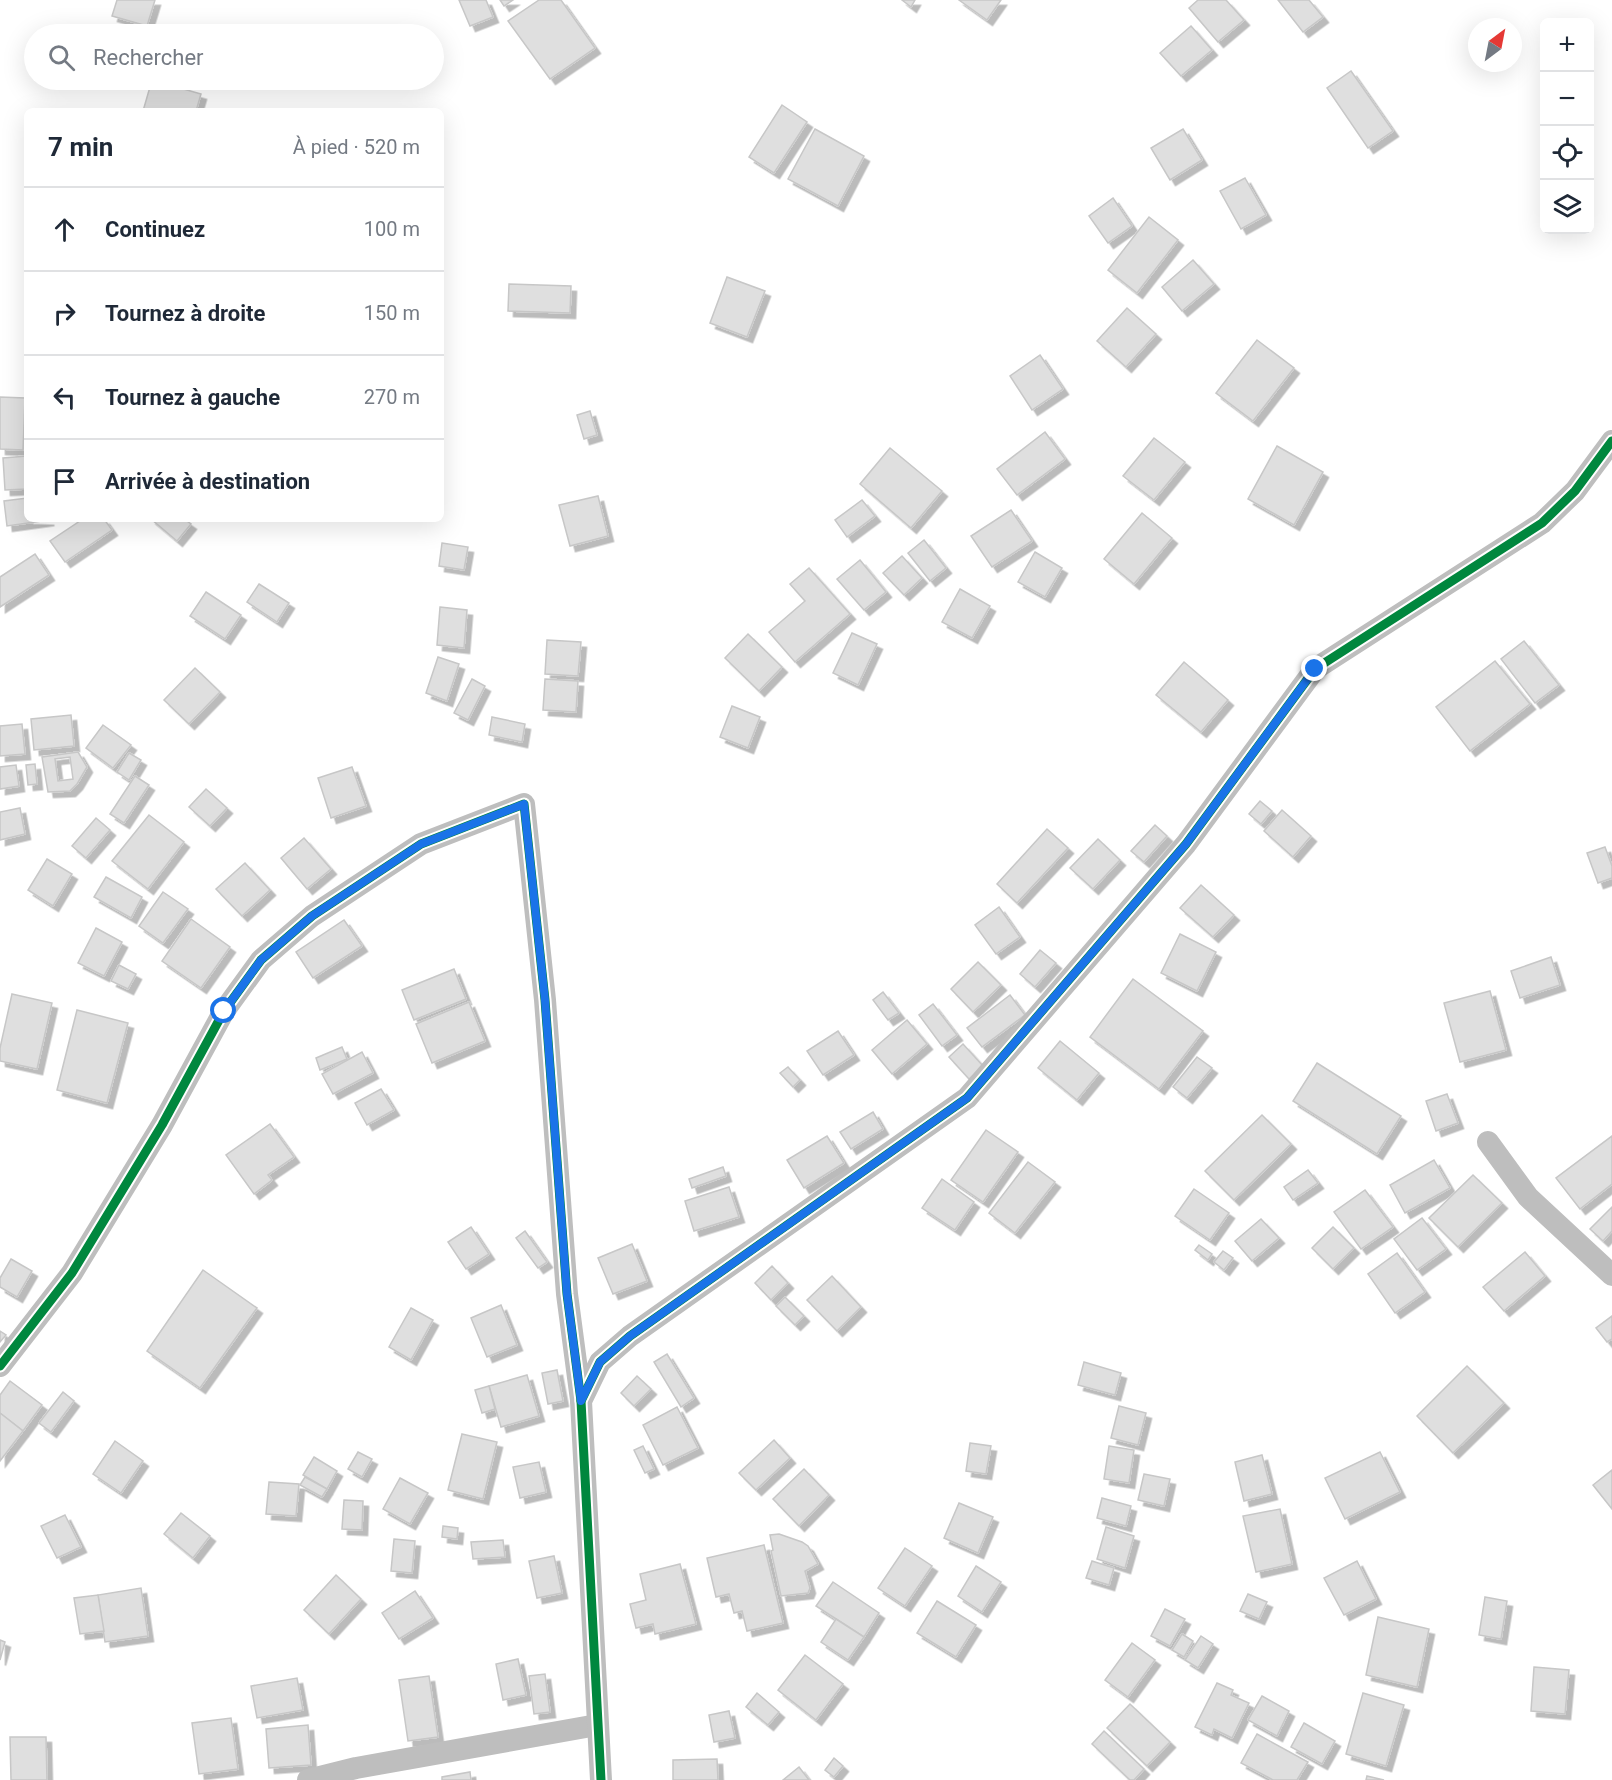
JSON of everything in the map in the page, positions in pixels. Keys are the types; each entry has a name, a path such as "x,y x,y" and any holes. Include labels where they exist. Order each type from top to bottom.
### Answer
{"street":[{"path":"581,1401 600,1362 630,1336 967,1098 1186,844 1315,669 1542,523 1575,491 1612,441"},
{"path":"0,1366 72,1273 162,1125 224,1011 261,960 312,916 421,844 524,804 545,1000 567,1294 581,1401 601,1780"},
{"path":"1488,1142 1528,1197 1612,1275"},
{"path":"308,1780 356,1768 597,1725"}],"building":[{"path":"117,0 155,0 148,24 112,16"},
{"path":"459,0 486,0 493,17 470,26"},
{"path":"500,0 513,0 504,6"},
{"path":"539,0 561,0 595,48 550,79 508,21"},
{"path":"902,0 915,0 911,7"},
{"path":"959,0 1001,0 987,20"},
{"path":"1198,0 1226,0 1244,20 1218,42 1189,8"},
{"path":"1278,0 1309,0 1323,17 1303,32"},
{"path":"1191,26 1212,50 1181,76 1160,53"},
{"path":"1351,71 1393,131 1368,148 1327,88"},
{"path":"149,90 187,90 201,94 197,108 144,108"},
{"path":"782,105 807,122 774,173 749,157"},
{"path":"815,129 864,156 838,206 788,179"},
{"path":"1183,129 1202,160 1170,180 1151,148"},
{"path":"1245,178 1266,215 1241,229 1220,191"},
{"path":"1113,198 1132,226 1108,243 1089,216"},
{"path":"1149,217 1178,240 1137,293 1108,270"},
{"path":"1193,260 1214,284 1182,311 1162,287"},
{"path":"727,277 765,291 747,337 710,323"},
{"path":"509,284 571,286 570,313 508,311"},
{"path":"1127,308 1156,334 1126,367 1097,341"},
{"path":"1257,340 1294,368 1253,421 1216,393"},
{"path":"1040,355 1063,389 1032,410 1010,376"},
{"path":"0,397 24,398 23,450 0,449"},
{"path":"590,411 597,435 584,439 577,415"},
{"path":"1045,432 1065,459 1017,495 997,469"},
{"path":"1154,438 1185,462 1154,500 1123,476"},
{"path":"1277,446 1323,472 1294,525 1248,499"},
{"path":"890,448 942,491 911,528 860,484"},
{"path":"24,456 24,489 5,490 3,458"},
{"path":"598,496 608,536 570,546 559,505"},
{"path":"24,498 24,522 35,522 7,526 4,501"},
{"path":"862,500 875,516 847,537 835,520"},
{"path":"1011,510 1032,541 992,567 971,536"},
{"path":"1142,513 1172,538 1134,584 1104,559"},
{"path":"78,522 106,522 112,530 65,562 50,541"},
{"path":"155,522 188,522 191,524 177,541"},
{"path":"924,540 946,568 930,581 908,553"},
{"path":"442,543 468,547 464,570 439,566"},
{"path":"1035,552 1062,568 1045,597 1018,582"},
{"path":"35,554 49,575 0,607 0,577"},
{"path":"902,556 922,578 904,595 883,573"},
{"path":"860,560 886,592 864,610 837,579"},
{"path":"809,568 850,614 795,662 769,632 805,601 790,584"},
{"path":"259,584 289,603 277,622 247,602"},
{"path":"960,589 990,606 972,638 942,622"},
{"path":"206,592 241,615 225,639 190,616"},
{"path":"440,607 467,610 464,648 437,645"},
{"path":"852,633 877,644 858,685 833,673"},
{"path":"748,634 782,667 759,691 725,658"},
{"path":"547,640 581,642 578,676 545,674"},
{"path":"1524,641 1559,685 1535,703 1501,659"},
{"path":"438,657 459,664 447,701 426,693"},
{"path":"1495,661 1530,704 1470,751 1436,707"},
{"path":"1184,662 1228,700 1201,732 1156,695"},
{"path":"195,668 220,692 189,724 164,700"},
{"path":"472,679 485,686 468,720 454,713"},
{"path":"545,679 578,681 576,712 543,710"},
{"path":"732,706 760,717 748,748 720,737"},
{"path":"71,715 74,746 34,750 31,719"},
{"path":"492,717 525,724 522,742 489,735"},
{"path":"22,724 25,754 0,756 0,726"},
{"path":"103,725 131,745 113,768 86,748"},
{"path":"78,752 87,767 70,791 48,792 42,757","holes":["70,757 73,779 58,781 55,759"]},
{"path":"129,753 141,760 129,780 117,772"},
{"path":"35,764 37,784 28,785 26,765"},
{"path":"16,765 19,786 0,789 0,767"},
{"path":"352,767 366,806 331,818 318,778"},
{"path":"135,776 149,785 124,823 110,814"},
{"path":"206,789 227,808 210,826 189,807"},
{"path":"1260,801 1272,811 1261,824 1249,814"},
{"path":"20,808 25,834 0,840 0,812"},
{"path":"1282,810 1311,836 1293,857 1264,831"},
{"path":"149,815 184,842 148,889 112,861"},
{"path":"96,818 110,830 86,858 72,846"},
{"path":"1155,825 1167,836 1144,862 1131,851"},
{"path":"1047,829 1068,848 1017,903 997,884"},
{"path":"304,838 331,869 307,889 281,858"},
{"path":"1098,839 1120,860 1093,889 1070,868"},
{"path":"1605,847 1612,866 1612,878 1598,883 1587,853"},
{"path":"47,859 72,874 53,906 28,890"},
{"path":"245,863 270,890 242,916 216,889"},
{"path":"106,877 142,897 131,918 94,897"},
{"path":"1201,885 1234,915 1213,937 1180,908"},
{"path":"163,892 188,909 163,943 139,926"},
{"path":"999,907 1020,937 996,954 975,925"},
{"path":"191,919 230,947 201,988 162,961"},
{"path":"344,920 362,946 313,978 296,952"},
{"path":"96,928 122,942 104,976 78,963"},
{"path":"1180,934 1216,952 1197,991 1161,973"},
{"path":"1040,950 1056,963 1035,987 1020,974"},
{"path":"1551,957 1560,985 1520,998 1511,971"},
{"path":"978,962 1001,985 973,1012 951,989"},
{"path":"119,965 136,974 128,989 111,981"},
{"path":"454,969 466,999 414,1020 402,990"},
{"path":"1133,979 1203,1031 1159,1089 1090,1037"},
{"path":"1490,991 1506,1050 1460,1062 1444,1003"},
{"path":"883,992 899,1013 888,1020 873,1000"},
{"path":"12,994 52,1003 37,1069 0,1061 0,1048"},
{"path":"1010,995 1025,1015 982,1047 967,1028"},
{"path":"469,1002 485,1041 432,1063 416,1024"},
{"path":"933,1004 957,1035 942,1046 919,1015"},
{"path":"77,1010 128,1023 107,1103 57,1090"},
{"path":"907,1020 927,1044 892,1074 872,1050"},
{"path":"838,1031 854,1055 823,1075 807,1051"},
{"path":"1060,1041 1099,1073 1077,1100 1038,1068"},
{"path":"963,1044 983,1066 969,1079 949,1057"},
{"path":"342,1047 347,1059 320,1070 316,1058"},
{"path":"362,1052 373,1073 333,1094 322,1074"},
{"path":"1197,1057 1212,1068 1187,1098 1173,1087"},
{"path":"1317,1063 1401,1116 1377,1154 1293,1101"},
{"path":"788,1067 800,1080 793,1087 780,1073"},
{"path":"381,1089 394,1110 367,1125 355,1103"},
{"path":"1447,1094 1458,1123 1436,1131 1426,1101"},
{"path":"873,1112 883,1129 851,1149 840,1132"},
{"path":"1262,1115 1291,1144 1234,1200 1205,1171"},
{"path":"270,1124 294,1157 268,1175 272,1180 254,1194 226,1155"},
{"path":"986,1130 1018,1152 983,1202 951,1180"},
{"path":"827,1136 844,1163 804,1188 787,1160"},
{"path":"1612,1136 1612,1184 1580,1209 1556,1178"},
{"path":"1434,1160 1450,1188 1405,1213 1390,1185"},
{"path":"1028,1162 1055,1182 1015,1233 989,1213"},
{"path":"723,1167 726,1176 692,1188 689,1179"},
{"path":"1308,1170 1318,1183 1293,1200 1284,1187"},
{"path":"1473,1175 1502,1203 1458,1247 1429,1218"},
{"path":"942,1179 974,1202 955,1230 922,1208"},
{"path":"729,1187 739,1217 694,1231 685,1201"},
{"path":"1194,1189 1229,1213 1210,1240 1175,1216"},
{"path":"1365,1190 1393,1227 1361,1249 1334,1212"},
{"path":"1612,1207 1612,1231 1603,1241 1590,1229"},
{"path":"1422,1218 1446,1249 1417,1270 1394,1239"},
{"path":"1261,1219 1279,1238 1252,1261 1235,1241"},
{"path":"471,1227 489,1254 466,1269 448,1242"},
{"path":"1333,1227 1354,1248 1333,1269 1312,1248"},
{"path":"525,1231 547,1262 538,1268 516,1238"},
{"path":"632,1244 647,1281 613,1294 598,1258"},
{"path":"1199,1245 1212,1254 1208,1260 1195,1250"},
{"path":"1223,1251 1233,1258 1224,1270 1214,1262"},
{"path":"1525,1252 1545,1276 1504,1311 1483,1287"},
{"path":"1397,1253 1425,1292 1395,1313 1368,1274"},
{"path":"11,1259 32,1271 17,1297 0,1287 0,1278"},
{"path":"772,1266 788,1283 771,1300 755,1283"},
{"path":"203,1270 257,1308 200,1388 147,1351"},
{"path":"832,1276 861,1307 837,1331 807,1300"},
{"path":"785,1297 804,1316 795,1325 776,1306"},
{"path":"501,1305 517,1345 487,1357 471,1318"},
{"path":"411,1308 433,1320 411,1360 389,1347"},
{"path":"1612,1316 1612,1339 1607,1342 1596,1328"},
{"path":"0,1331 6,1335 0,1342"},
{"path":"667,1354 694,1398 681,1407 654,1362"},
{"path":"1084,1362 1121,1373 1115,1395 1078,1385"},
{"path":"1467,1366 1504,1403 1453,1453 1417,1416"},
{"path":"557,1370 563,1401 548,1404 542,1373"},
{"path":"527,1375 539,1416 501,1427 489,1386"},
{"path":"637,1376 651,1389 634,1406 621,1393"},
{"path":"10,1381 42,1405 23,1431 0,1413 0,1395"},
{"path":"489,1386 495,1409 482,1413 475,1390"},
{"path":"63,1392 74,1401 51,1432 39,1423"},
{"path":"1119,1406 1146,1413 1138,1445 1111,1438"},
{"path":"677,1407 698,1448 663,1465 643,1425"},
{"path":"0,1413 23,1431 0,1461"},
{"path":"462,1434 497,1442 483,1499 448,1490"},
{"path":"774,1440 790,1458 756,1490 739,1473"},
{"path":"115,1441 143,1461 121,1493 93,1474"},
{"path":"970,1443 991,1446 986,1474 966,1471"},
{"path":"643,1446 654,1469 645,1473 634,1450"},
{"path":"1109,1446 1134,1450 1129,1483 1104,1479"},
{"path":"358,1452 372,1459 362,1477 348,1469"},
{"path":"1380,1452 1400,1492 1345,1519 1325,1478"},
{"path":"1262,1455 1272,1494 1244,1501 1235,1462"},
{"path":"314,1457 337,1471 327,1489 303,1475"},
{"path":"539,1462 546,1492 520,1498 513,1467"},
{"path":"804,1469 829,1495 799,1526 773,1499"},
{"path":"1612,1470 1612,1509 1593,1485"},
{"path":"1144,1474 1170,1479 1164,1506 1138,1500"},
{"path":"305,1477 327,1489 322,1497 300,1485"},
{"path":"400,1478 428,1493 410,1524 383,1509"},
{"path":"269,1482 299,1484 296,1516 266,1514"},
{"path":"1102,1498 1131,1506 1126,1526 1097,1518"},
{"path":"344,1500 363,1501 362,1530 342,1529"},
{"path":"959,1503 993,1517 978,1553 944,1538"},
{"path":"1280,1509 1292,1564 1256,1572 1243,1516"},
{"path":"181,1513 210,1536 193,1558 164,1534"},
{"path":"65,1515 81,1547 57,1558 41,1526"},
{"path":"443,1526 458,1528 457,1539 442,1537"},
{"path":"1106,1527 1134,1536 1125,1568 1097,1559"},
{"path":"779,1534 808,1546 818,1564 805,1571 810,1588 808,1593 781,1596 771,1551 773,1550 770,1535"},
{"path":"394,1539 415,1541 412,1573 391,1571"},
{"path":"503,1540 505,1557 473,1559 471,1542"},
{"path":"764,1545 783,1623 747,1631 742,1611 734,1613 729,1594 716,1597 707,1558"},
{"path":"905,1548 932,1566 905,1606 878,1588"},
{"path":"554,1556 562,1593 537,1598 529,1561"},
{"path":"1092,1561 1114,1568 1109,1585 1086,1578"},
{"path":"1357,1561 1376,1599 1344,1615 1324,1578"},
{"path":"680,1564 696,1624 655,1634 653,1624 636,1628 630,1604 646,1600 640,1574"},
{"path":"976,1566 1001,1582 982,1612 958,1596"},
{"path":"336,1575 361,1599 329,1634 304,1610"},
{"path":"833,1582 879,1613 864,1637 816,1606"},
{"path":"141,1588 148,1636 105,1642 98,1595"},
{"path":"415,1591 433,1618 399,1639 382,1613"},
{"path":"1248,1594 1267,1602 1259,1619 1240,1611"},
{"path":"98,1595 104,1631 80,1634 74,1598"},
{"path":"1485,1597 1507,1601 1501,1639 1479,1635"},
{"path":"937,1601 976,1625 956,1657 917,1633"},
{"path":"1165,1609 1185,1619 1170,1646 1151,1636"},
{"path":"1378,1617 1429,1629 1417,1687 1366,1675"},
{"path":"836,1619 864,1637 848,1660 821,1642"},
{"path":"1182,1634 1193,1641 1184,1657 1172,1650"},
{"path":"1201,1636 1213,1644 1198,1668 1185,1660"},
{"path":"0,1640 5,1642 0,1660"},
{"path":"1132,1643 1155,1660 1128,1697 1105,1680"},
{"path":"805,1655 843,1684 816,1720 778,1690"},
{"path":"518,1659 526,1695 503,1700 496,1664"},
{"path":"1534,1667 1569,1670 1565,1714 1531,1711"},
{"path":"545,1674 550,1712 534,1714 529,1676"},
{"path":"429,1676 438,1737 408,1741 399,1680"},
{"path":"297,1678 303,1710 257,1718 251,1686"},
{"path":"1217,1683 1233,1690 1231,1695 1249,1703 1232,1738 1214,1729 1212,1735 1195,1727"},
{"path":"757,1693 779,1712 768,1725 746,1707"},
{"path":"1363,1693 1404,1705 1386,1766 1346,1754"},
{"path":"1262,1696 1289,1711 1277,1736 1248,1720"},
{"path":"1130,1704 1170,1742 1147,1766 1107,1728"},
{"path":"729,1711 735,1738 714,1742 709,1715"},
{"path":"231,1718 238,1769 199,1774 192,1723"},
{"path":"1304,1723 1335,1741 1322,1764 1291,1747"},
{"path":"308,1725 311,1765 269,1768 266,1729"},
{"path":"1104,1731 1144,1769 1134,1780 1130,1780 1092,1744"},
{"path":"1257,1734 1308,1762 1297,1780 1273,1780 1241,1763"},
{"path":"10,1737 46,1737 47,1780 11,1780"},
{"path":"834,1758 843,1766 834,1777 825,1770"},
{"path":"717,1759 718,1780 673,1780 673,1760"},
{"path":"799,1767 809,1780 783,1780"},
{"path":"470,1772 471,1780 442,1780 442,1777"},
{"path":"1367,1776 1384,1780 1366,1780"}],"cycle path":[{"path":"601,1780 581,1401 600,1362 630,1336 967,1098 1186,844 1315,669 1542,523 1575,491 1612,441"},
{"path":"0,1366 72,1273 162,1125 224,1011 261,960 312,916 421,844 524,804 545,1000 567,1294 581,1401"}],"route":[{"path":"224,1011 261,960 312,916 421,844 524,804 545,1000 567,1294 581,1401 600,1362 630,1336 967,1098 1186,844 1315,669"}]}
